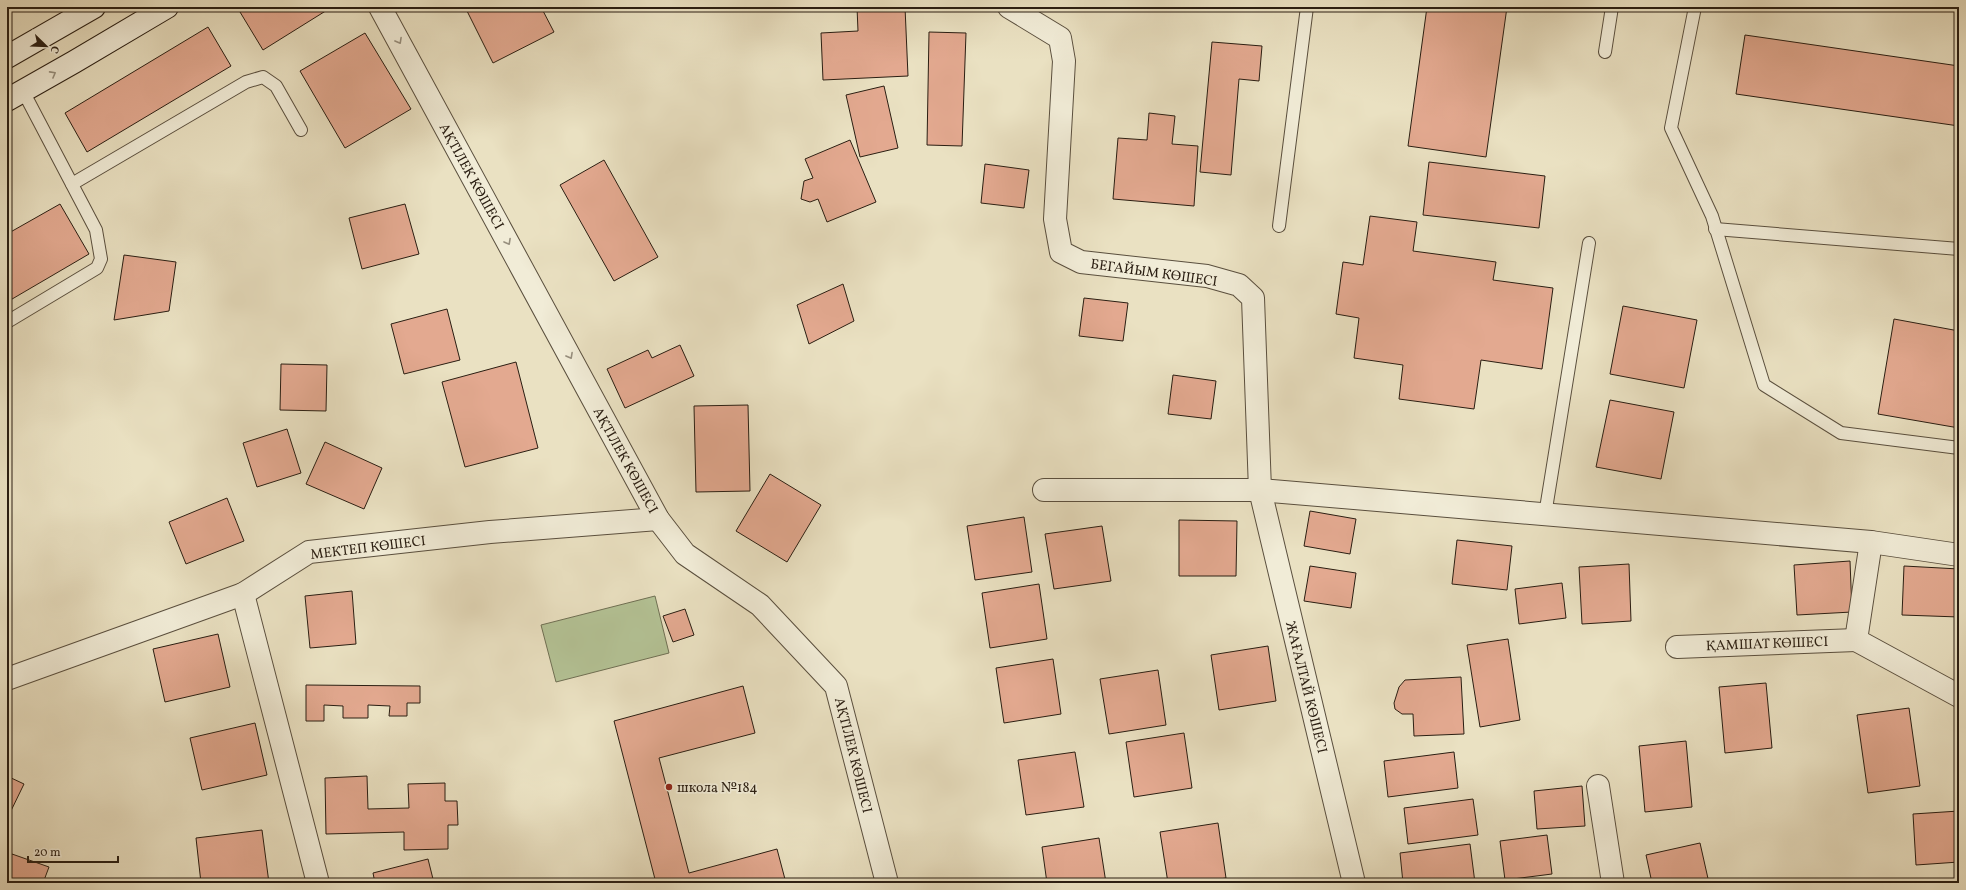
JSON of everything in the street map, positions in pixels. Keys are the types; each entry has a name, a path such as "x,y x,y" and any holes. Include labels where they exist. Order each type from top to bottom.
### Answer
{"street":[{"path":"7,58 94,7"},
{"path":"15,95 167,7"},
{"name":"АҚТІЛЕК КӨШЕСІ","path":"380,7 658,519 685,554 760,605 836,686 887,883"},
{"name":"БЕГАЙЫМ КӨШЕСІ","path":"1009,7 1060,38 1064,61 1055,219 1061,252 1081,262 1207,276 1239,285 1253,298 1260,490"},
{"path":"1044,490 1260,490 1871,542 1959,555"},
{"name":"ЖАҒАЛТАЙ КӨШЕСІ","path":"1260,490 1354,883"},
{"name":"МЕКТЕП КӨШЕСІ","path":"7,679 243,594 309,552 490,532 658,519"},
{"path":"1871,542 1856,640 1959,696"},
{"path":"243,594 318,883"},
{"name":"ҚАМШАТ КӨШЕСІ","path":"1677,647 1856,640"},
{"path":"1598,786 1613,883"}],"lane":[{"path":"1279,226 1306,7"},
{"path":"1605,52 1612,7"},
{"path":"1695,7 1671,128 1712,216 1764,384 1841,433 1959,448"},
{"path":"72,184 246,82 262,77 276,86 301,130"},
{"path":"7,322 97,268 101,259 96,230 72,184 15,95"},
{"path":"1716,229 1959,249"},
{"path":"1545,515 1589,244"}],"green space":[{"path":"655,596 669,653 556,682 541,625"}],"building":[{"path":"247,7 332,7 263,50 240,12"},
{"path":"465,7 541,7 554,32 493,63"},
{"path":"857,7 905,7 908,76 823,80 821,33 858,31"},
{"path":"1427,7 1507,7 1486,157 1408,146"},
{"path":"208,27 231,66 87,152 65,113"},
{"path":"929,32 966,33 962,146 927,145"},
{"path":"365,33 411,109 345,148 300,71"},
{"path":"1745,35 1959,66 1959,126 1736,94"},
{"path":"1212,42 1262,46 1259,81 1239,79 1231,175 1200,172"},
{"path":"884,86 898,148 860,157 846,95"},
{"path":"1149,113 1175,116 1172,144 1198,146 1194,206 1113,199 1118,138 1147,140"},
{"path":"850,140 876,202 827,222 818,199 810,202 801,199 804,181 813,178 805,159"},
{"path":"604,160 658,257 614,281 560,185"},
{"path":"1429,162 1545,176 1539,228 1423,215"},
{"path":"985,164 1029,170 1024,208 981,203"},
{"path":"60,204 89,254 7,302 7,234"},
{"path":"405,204 419,254 362,269 349,218"},
{"path":"1370,216 1417,222 1413,251 1496,262 1493,280 1553,288 1542,369 1481,360 1474,409 1399,399 1403,365 1354,358 1359,318 1336,314 1343,262 1363,265"},
{"path":"124,255 176,262 169,311 114,320"},
{"path":"843,284 854,321 809,344 797,305"},
{"path":"1084,298 1128,303 1123,341 1079,336"},
{"path":"1623,306 1697,320 1684,388 1610,374"},
{"path":"447,309 460,360 404,374 391,324"},
{"path":"1894,319 1959,331 1959,428 1878,414"},
{"path":"680,345 694,376 625,408 607,369 648,350 652,358"},
{"path":"516,362 538,448 465,467 442,382"},
{"path":"281,364 327,365 326,411 280,410"},
{"path":"1173,375 1216,381 1211,419 1168,414"},
{"path":"1610,400 1674,412 1661,479 1596,467"},
{"path":"748,405 750,491 696,492 694,406"},
{"path":"287,429 301,473 257,487 243,443"},
{"path":"325,442 382,468 364,509 306,484"},
{"path":"770,474 821,505 787,562 736,531"},
{"path":"227,498 244,541 186,564 169,522"},
{"path":"1310,511 1356,519 1350,554 1304,546"},
{"path":"1024,517 1032,572 975,580 967,526"},
{"path":"1179,520 1237,521 1236,576 1179,576"},
{"path":"1102,526 1111,581 1054,589 1045,534"},
{"path":"1457,540 1512,546 1507,590 1452,584"},
{"path":"1850,561 1852,612 1797,615 1794,565"},
{"path":"1629,564 1631,621 1582,624 1579,567"},
{"path":"1310,566 1356,573 1351,608 1304,601"},
{"path":"1904,566 1959,569 1959,617 1902,615"},
{"path":"1562,583 1566,618 1519,624 1515,589"},
{"path":"1039,584 1047,639 990,648 982,593"},
{"path":"352,591 356,644 310,648 305,596"},
{"path":"685,609 694,635 673,642 663,616"},
{"path":"218,634 230,687 165,702 153,649"},
{"path":"1508,639 1520,720 1480,727 1467,645"},
{"path":"1268,646 1276,701 1219,710 1211,655"},
{"path":"1053,659 1061,714 1004,723 996,668"},
{"path":"1158,670 1166,725 1109,734 1100,679"},
{"path":"1461,677 1464,734 1414,736 1413,714 1402,714 1395,709 1394,703 1399,687 1405,680"},
{"path":"1766,683 1772,748 1725,753 1719,687"},
{"path":"306,685 420,686 420,703 407,703 407,716 389,716 390,706 368,705 368,718 343,718 343,706 324,705 324,721 306,721"},
{"path":"743,686 755,733 659,758 689,873 777,849 786,883 656,883 614,721"},
{"path":"1909,708 1920,786 1868,793 1857,715"},
{"path":"255,723 267,775 202,790 190,738"},
{"path":"1184,733 1192,788 1134,797 1126,742"},
{"path":"1686,741 1692,807 1645,812 1639,746"},
{"path":"1075,752 1084,807 1026,815 1018,760"},
{"path":"1454,752 1458,788 1388,797 1384,761"},
{"path":"7,776 24,784 7,819"},
{"path":"367,776 368,809 409,808 408,784 445,783 445,801 457,801 458,825 448,825 448,849 404,850 404,832 326,834 325,778"},
{"path":"1582,786 1585,826 1537,829 1534,791"},
{"path":"1473,799 1478,835 1408,844 1404,808"},
{"path":"1959,811 1959,862 1916,865 1913,814"},
{"path":"1218,823 1226,878 1194,883 1168,883 1160,832"},
{"path":"262,830 269,883 201,883 196,838"},
{"path":"1547,835 1552,874 1505,880 1500,841"},
{"path":"1099,838 1106,883 1047,883 1042,847"},
{"path":"1700,843 1709,883 1652,883 1646,855"},
{"path":"1470,844 1475,883 1403,883 1400,853"},
{"path":"12,854 49,867 43,883 7,883 7,868"},
{"path":"428,859 434,883 375,883 373,873"}],"place":[{"name":"школа №184","path":"669,787"}]}
